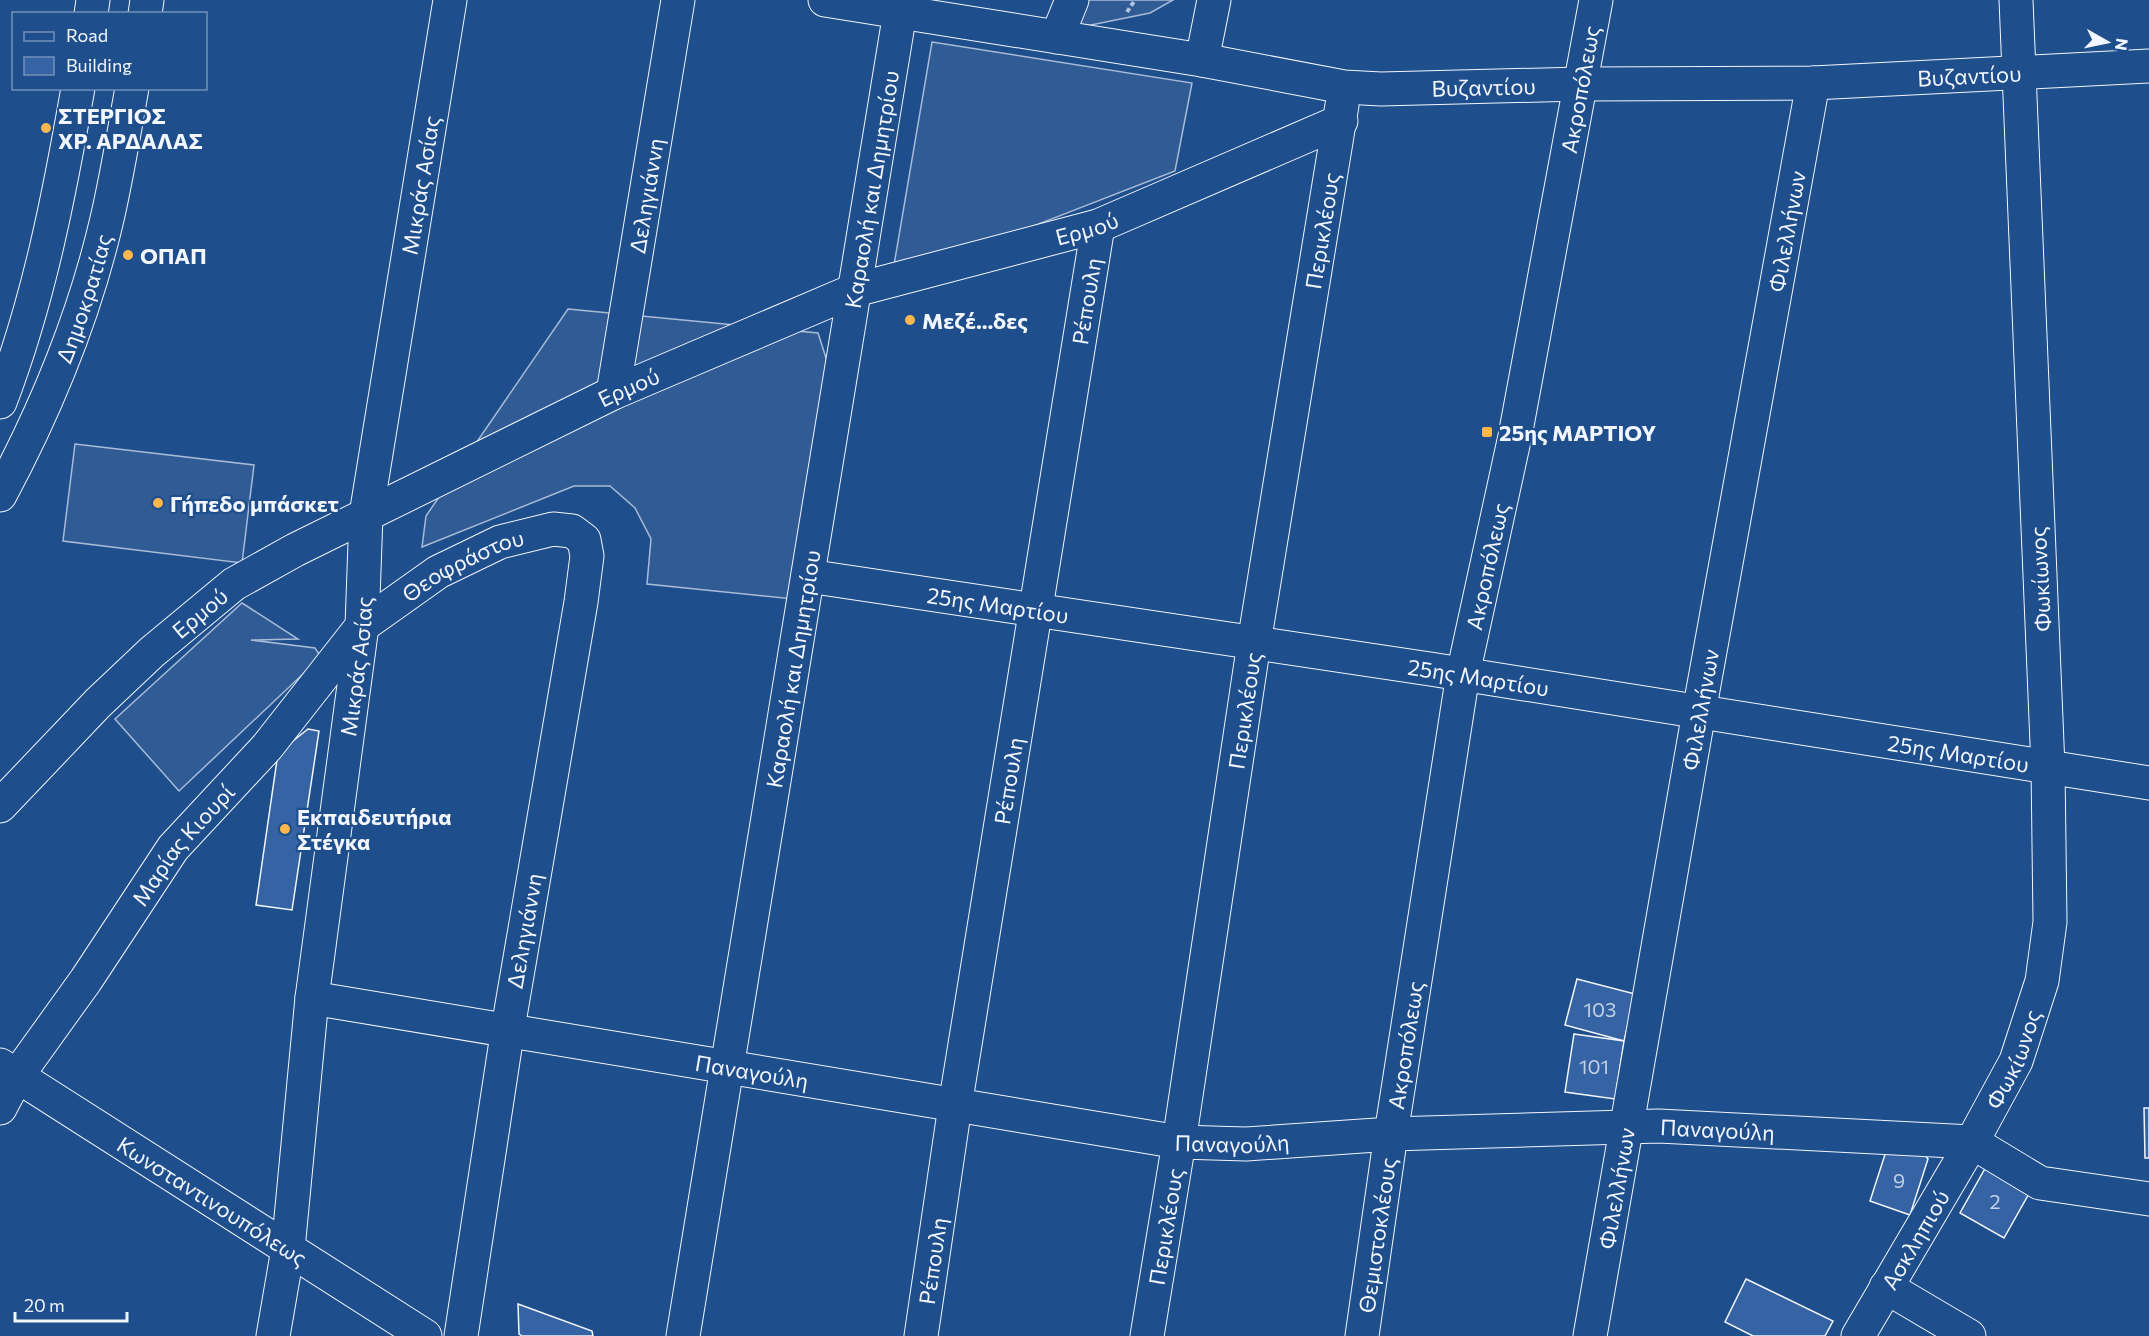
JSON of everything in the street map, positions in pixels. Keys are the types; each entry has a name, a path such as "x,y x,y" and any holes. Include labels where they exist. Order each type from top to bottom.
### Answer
{"street":[{"name":"Μικράς Ασίας","path":"273,1336 288,1249 312,998 362,626 366,515 450,0"},
{"name":"Δεληγιάννη","path":"613,393 678,0"},
{"name":"Βυζαντίου","path":"825,0 901,6 1057,37 1202,60 1344,87 1381,89 1580,84 1814,84 2149,66"},
{"path":"1057,37 1072,0"},
{"path":"1202,60 1215,0"},
{"name":"Ακροπόλεως","path":"1390,1134 1463,674 1515,436 1596,0"},
{"name":"Φωκίωνος","path":"1972,1142 2016,1060 2042,981 2050,922 2048,767 2016,0"},
{"name":"Καραολή και Δημητρίου","path":"683,1336 901,6"},
{"name":"Φιλελλήνων","path":"1590,1336 1699,712 1814,84"},
{"name":"Περικλέους","path":"1147,1336 1179,1142 1254,643 1341,121 1344,87"},
{"name":"Δημοκρατίας","path":"0,402 22,343 43,268 57,208 78,90"},
{"name":"Δημοκρατίας","path":"0,495 29,440 72,332 89,280 107,219 132,90"},
{"name":"Ερμού","path":"0,806 98,703 201,610 234,584 366,515 613,393 855,290 1098,226 1341,121"},
{"name":"Ρέπουλη","path":"921,1336 955,1106 1098,226"},
{"name":"Θεοφράστου","path":"362,626 438,572 500,542 553,529 572,531"},
{"name":"Δεληγιάννη","path":"461,1336 508,1028 581,602 587,556 584,540 572,531"},
{"name":"25ης Μαρτίου","path":"808,576 1463,674 2149,783"},
{"name":"Μαρίας Κιουρί","path":"9,1071 86,980 173,848 267,747 362,626"},
{"name":"Παναγούλη","path":"312,998 508,1028 955,1106 1179,1142 1246,1144 1390,1134 1659,1126 1972,1142 2040,1183 2149,1199"},
{"path":"0,1108 9,1071"},
{"name":"Κωνσταντινουπόλεως","path":"9,1071 416,1333"},
{"name":"Θεμιστοκλέους","path":"1362,1336 1390,1134"},
{"name":"Ασκληπιού","path":"1858,1336 1972,1142"},
{"path":"1886,1287 1969,1336"}],"shaded area":[{"path":"1075,0 1173,0 1150,13 1086,26 1066,23"},
{"path":"932,42 1192,83 1175,171 915,272 894,265"},
{"path":"568,309 818,333 838,395 803,600 647,584 651,539 635,508 610,486 574,486 422,547 426,516"},
{"name":"Γήπεδο μπάσκετ","path":"75,444 254,465 242,563 63,541"},
{"path":"242,603 298,639 251,640 315,648 321,657 179,791 115,719"}],"building":[{"name":"Εκπαιδευτήρια Στέγκα","path":"308,729 319,731 292,910 256,905 278,753"},
{"path":"1577,979 1635,994 1624,1041 1565,1025"},
{"path":"1574,1034 1624,1041 1615,1099 1565,1092"},
{"path":"2144,1108 2149,1108 2149,1158 2145,1158"},
{"path":"1889,1142 1916,1144 1928,1159 1910,1215 1870,1201"},
{"path":"1987,1165 2031,1190 2004,1238 1960,1213"},
{"path":"1746,1279 1833,1321 1825,1336 1753,1336 1725,1322"},
{"path":"518,1304 592,1331 593,1336 522,1336 519,1334"}],"place":[{"name":"ΣΤΕΡΓΙΟΣ ΧΡ. ΑΡΔΑΛΑΣ","path":"46,128"},
{"name":"ΟΠΑΠ","path":"128,255"},
{"name":"Μεζέ...δες","path":"910,320"},
{"name":"25ης ΜΑΡΤΙΟΥ","path":"1487,432"},
{"name":"Γήπεδο μπάσκετ","path":"158,503"},
{"name":"Εκπαιδευτήρια Στέγκα","path":"285,829"}]}
